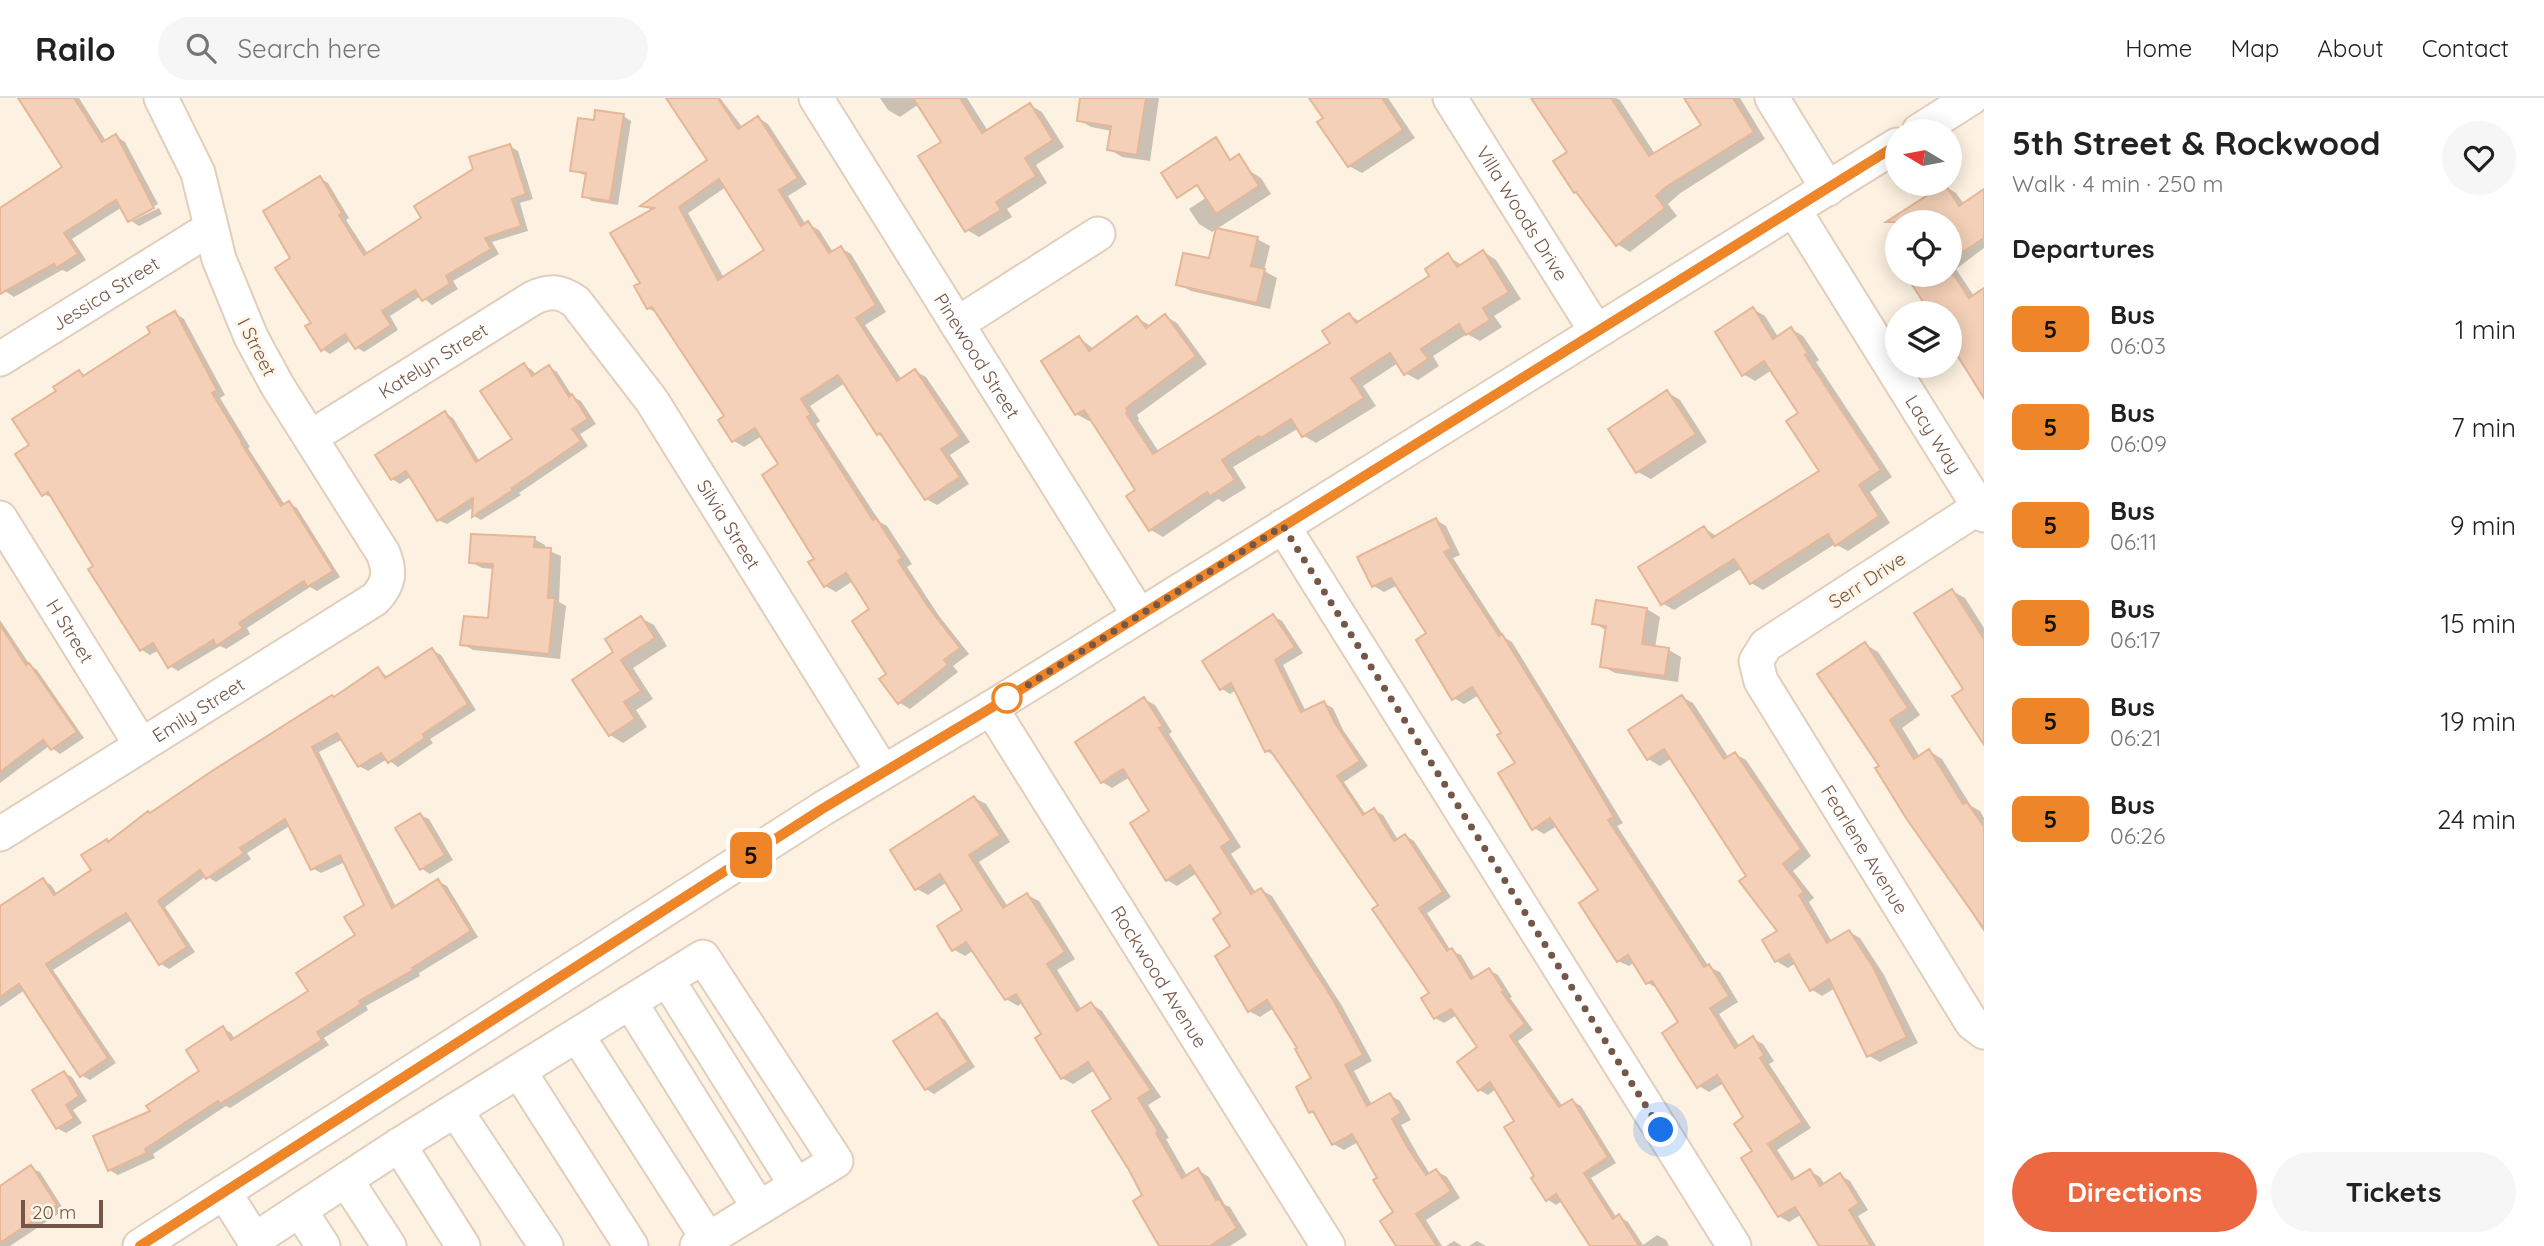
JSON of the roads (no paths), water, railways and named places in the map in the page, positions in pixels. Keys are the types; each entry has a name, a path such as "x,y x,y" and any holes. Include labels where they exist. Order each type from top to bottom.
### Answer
{"street":[{"name":"I Street","path":"162,98 198,173 229,287 251,337 263,362 383,553 388,565 388,578"},
{"name":"Pinewood Street","path":"816,98 1139,615"},
{"name":"Villa Woods Drive","path":"1450,98 1595,331"},
{"path":"1772,98 1828,189"},
{"path":"1938,119 1971,98"},
{"path":"140,1246 186,1233 224,1192 883,772 991,708 1885,153"},
{"name":"Lacy Way","path":"1794,211 1982,508"},
{"name":"Jessica Street","path":"0,359 211,228"},
{"path":"957,324 1098,234"},
{"name":"Katelyn Street","path":"311,437 533,298 555,292"},
{"name":"Silvia Street","path":"555,292 576,302 652,401 883,772"},
{"name":"Serr Drive","path":"1756,661 1759,652 1766,645 1982,508"},
{"name":"H Street","path":"0,518 141,745"},
{"path":"1283,526 1734,1246"},
{"name":"Emily Street","path":"0,834 375,599 384,590 388,578"},
{"name":"Fearlene Avenue","path":"1756,661 1757,671 1768,693 1972,1023 1984,1032"},
{"name":"Rockwood Avenue","path":"991,708 1328,1246"},
{"path":"224,1192 256,1243 399,1145 703,957 836,1161 703,1243 577,1035"},
{"path":"667,979 796,1185"},
{"path":"630,1002 759,1208"},
{"path":"519,1071 631,1246"},
{"path":"456,1111 547,1246"},
{"path":"399,1145 463,1246"},
{"path":"346,1180 389,1246"},
{"path":"301,1212 323,1246"}]}
